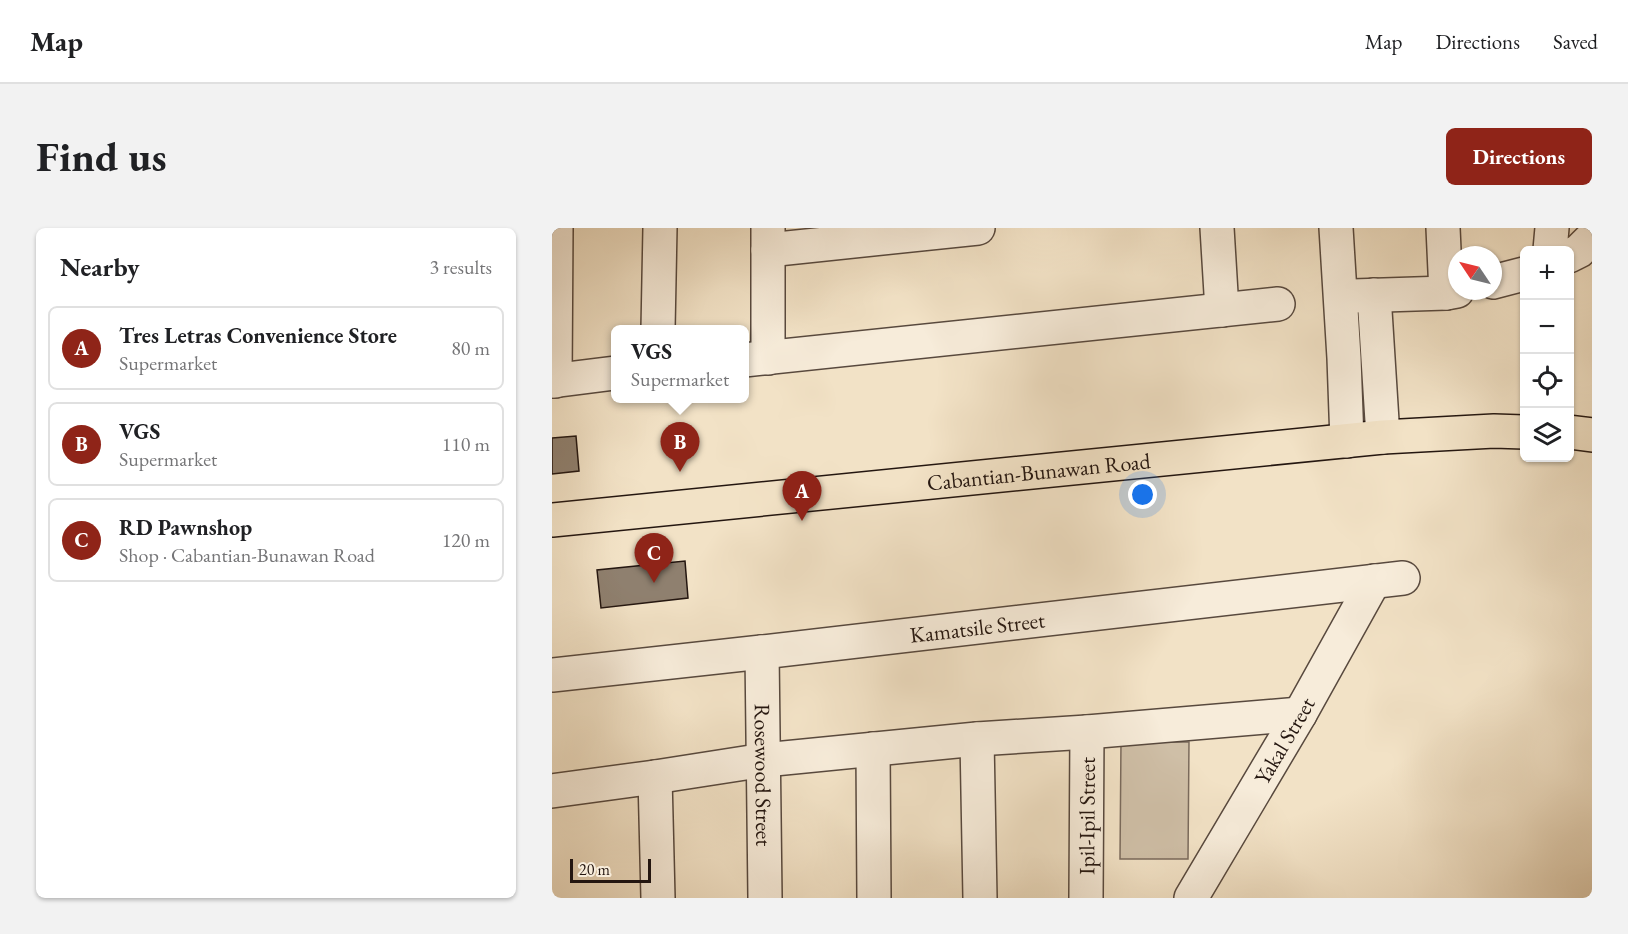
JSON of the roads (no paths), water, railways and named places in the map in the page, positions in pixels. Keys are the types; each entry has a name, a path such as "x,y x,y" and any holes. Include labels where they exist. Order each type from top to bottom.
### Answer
{"main road":[{"name":"Cabantian-Bunawan Road","path":"552,520 1383,437 1494,431 1520,432"},
{"path":"1574,433 1592,435"}],"street":[{"path":"556,228 554,381 611,374"},
{"path":"658,325 660,228"},
{"path":"978,228 768,239 756,359 1278,303"},
{"path":"1217,228 1222,310"},
{"path":"1336,228 1347,441"},
{"path":"1443,228 1448,264"},
{"path":"1550,246 1552,228"},
{"path":"1574,254 1592,238"},
{"path":"1502,280 1520,275"},
{"path":"1339,297 1448,292"},
{"path":"1374,295 1383,437"},
{"name":"Kamatsile Street","path":"552,675 1388,579"},
{"name":"Yakal Street","path":"1191,898 1300,714 1388,579"},
{"name":"Rosewood Street","path":"762,652 765,898"},
{"path":"552,791 764,760 1300,714"},
{"name":"Ipil-Ipil Street","path":"1086,898 1087,732"},
{"path":"977,740 980,898"},
{"path":"873,749 874,898"},
{"path":"655,777 658,898"}],"place":[{"name":"VGS","path":"680,472"},
{"name":"Tres Letras Convenience Store","path":"802,521"},
{"name":"RD Pawnshop","path":"654,583"}]}
